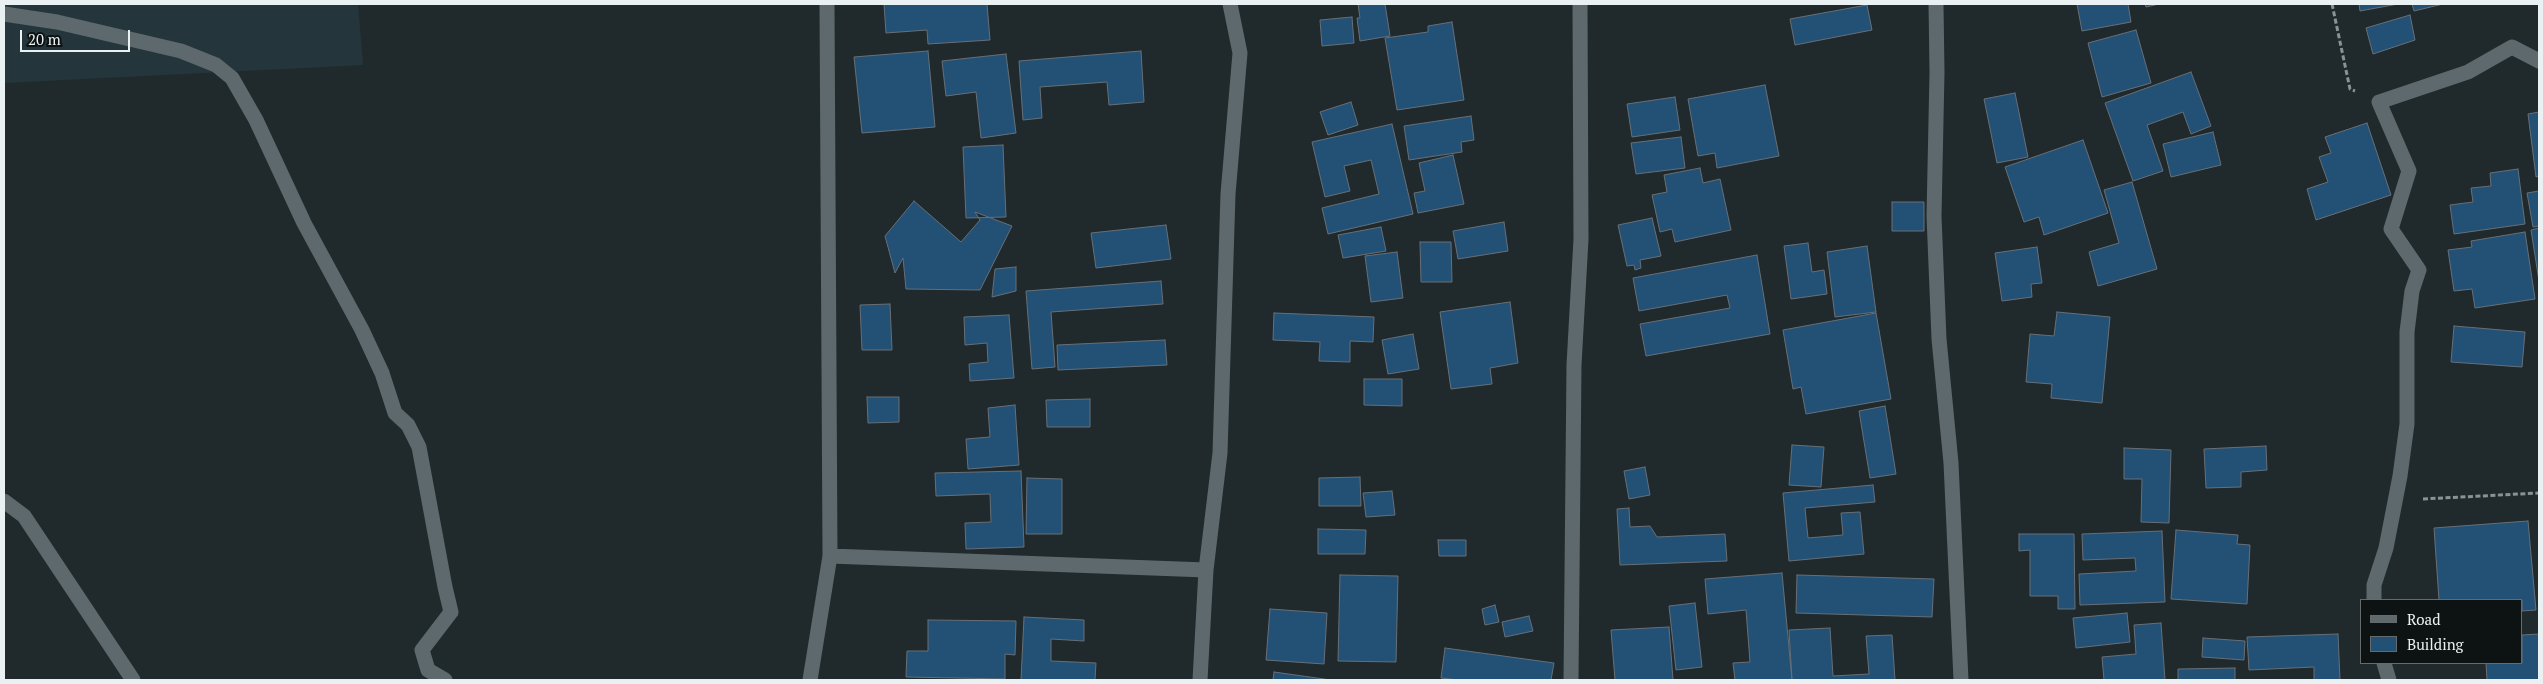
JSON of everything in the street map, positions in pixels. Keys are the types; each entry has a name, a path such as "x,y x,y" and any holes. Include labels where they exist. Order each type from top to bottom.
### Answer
{"street":[{"path":"810,680 830,556 827,4"},
{"path":"1200,680 1206,570 1220,453 1228,194 1240,53 1230,4"},
{"path":"1571,680 1574,365 1581,238 1580,4"},
{"path":"1936,4 1937,72 1934,216 1938,310 1951,463 1961,680"},
{"path":"4,14 57,22 181,50 216,65 232,78 256,120 304,223 362,330 382,373 395,413 408,425 419,447 445,587 452,612 422,650 428,670 445,680"},
{"path":"2374,599 2374,585 2386,548 2407,424 2407,332 2412,291 2419,270 2391,229 2409,171 2379,102 2468,72 2512,47 2539,61"},
{"path":"4,501 24,516 133,680"},
{"path":"830,556 1206,570"},
{"path":"2384,664 2389,680"}],"path":[{"path":"2332,4 2350,89 2379,102"},
{"path":"2395,499 2460,498 2539,493"}],"shaded area":[{"path":"4,4 358,4 363,65 4,83"}],"building":[{"path":"884,4 987,4 990,40 928,44 927,30 886,33"},
{"path":"1358,4 1385,4 1390,36 1360,41 1357,18 1360,18"},
{"path":"2077,4 2128,4 2131,22 2082,31"},
{"path":"2145,4 2159,4 2146,7"},
{"path":"2359,4 2398,4 2360,11"},
{"path":"2412,4 2443,4 2414,11"},
{"path":"1867,5 1872,30 1795,45 1790,19"},
{"path":"2410,15 2415,40 2373,54 2366,28"},
{"path":"1352,17 1354,43 1322,46 1320,20"},
{"path":"1452,22 1464,100 1397,110 1385,38 1428,32 1428,26"},
{"path":"2136,30 2151,83 2102,97 2088,43"},
{"path":"928,51 935,127 862,133 854,57"},
{"path":"1141,51 1144,102 1109,105 1107,82 1040,87 1042,118 1023,120 1019,61"},
{"path":"1006,54 1016,133 981,138 976,92 946,96 942,61"},
{"path":"2191,72 2211,126 2191,134 2183,112 2147,125 2163,171 2133,181 2105,103"},
{"path":"1765,85 1779,156 1717,168 1715,153 1698,156 1688,99"},
{"path":"2015,93 2028,157 1997,163 1984,99"},
{"path":"1675,97 1680,130 1632,137 1627,104"},
{"path":"1351,102 1358,125 1328,135 1320,112"},
{"path":"2539,112 2539,176 2536,177 2528,114"},
{"path":"1471,116 1474,140 1461,142 1462,152 1409,160 1404,126"},
{"path":"2367,123 2391,195 2316,220 2307,189 2328,182 2319,157 2331,153 2325,137"},
{"path":"1392,124 1413,214 1328,234 1322,208 1379,194 1371,160 1344,166 1350,191 1325,197 1312,142"},
{"path":"2213,132 2221,165 2171,177 2163,144"},
{"path":"1681,137 1685,168 1636,174 1631,143"},
{"path":"2083,140 2108,213 2044,235 2039,217 2024,222 2005,167"},
{"path":"1003,145 1006,217 966,218 963,147"},
{"path":"1453,155 1464,204 1418,213 1414,193 1425,191 1419,163"},
{"path":"1700,168 1703,183 1720,179 1731,230 1675,242 1672,229 1660,232 1652,195 1667,192 1664,175"},
{"path":"2518,169 2525,224 2454,234 2450,205 2473,202 2471,188 2491,186 2490,173"},
{"path":"2132,182 2157,269 2098,286 2089,252 2119,243 2104,190"},
{"path":"2539,191 2539,226 2533,227 2527,193"},
{"path":"914,201 961,242 980,220 975,212 1012,226 980,290 906,289 903,258 895,273 885,236"},
{"path":"1892,202 1924,202 1924,231 1892,231"},
{"path":"1652,218 1661,256 1640,260 1641,268 1635,270 1634,265 1627,266 1618,225"},
{"path":"1504,222 1508,251 1458,259 1453,231"},
{"path":"1166,225 1171,259 1096,268 1091,233"},
{"path":"1381,227 1386,251 1343,258 1338,235"},
{"path":"2539,228 2539,281 2531,230"},
{"path":"2525,232 2535,299 2475,308 2472,289 2454,291 2448,250 2472,247 2471,241"},
{"path":"1420,242 1451,242 1452,282 1421,282"},
{"path":"1808,243 1812,272 1824,270 1827,294 1791,299 1784,246"},
{"path":"1867,246 1876,312 1835,317 1827,252"},
{"path":"2037,247 2042,283 2031,284 2032,297 2002,301 1995,253"},
{"path":"1397,252 1403,298 1371,302 1365,256"},
{"path":"1757,255 1770,334 1646,356 1640,324 1730,308 1727,295 1639,311 1633,278"},
{"path":"1016,267 1016,291 992,297 995,269"},
{"path":"1161,281 1163,304 1051,312 1055,367 1032,369 1026,291"},
{"path":"1510,302 1518,363 1490,368 1492,384 1451,389 1440,312"},
{"path":"890,304 892,350 862,350 860,305"},
{"path":"2057,312 2110,317 2102,403 2051,398 2052,384 2026,382 2030,334 2054,336"},
{"path":"1274,313 1374,317 1373,342 1350,341 1350,362 1319,361 1320,342 1273,340"},
{"path":"1876,313 1891,399 1806,414 1801,387 1793,389 1783,330"},
{"path":"1009,315 1014,378 970,381 969,364 988,362 987,343 965,345 964,317"},
{"path":"2454,326 2525,332 2522,367 2451,362"},
{"path":"1413,334 1419,369 1388,374 1382,340"},
{"path":"1165,340 1167,365 1058,370 1057,345"},
{"path":"1364,379 1402,379 1402,406 1364,405"},
{"path":"867,397 899,397 899,422 868,423"},
{"path":"1090,399 1090,427 1047,427 1046,400"},
{"path":"1015,405 1019,465 968,469 966,439 990,437 988,408"},
{"path":"1885,406 1896,474 1870,478 1859,411"},
{"path":"1792,445 1824,447 1821,487 1789,485"},
{"path":"2266,446 2267,470 2241,472 2241,487 2206,488 2204,449"},
{"path":"2124,448 2171,450 2169,523 2141,522 2142,479 2124,479"},
{"path":"1645,467 1650,495 1629,499 1624,471"},
{"path":"1021,471 1024,547 966,549 965,523 991,522 990,494 936,496 935,473"},
{"path":"1360,477 1361,506 1319,506 1319,478"},
{"path":"1027,478 1062,479 1062,534 1026,534"},
{"path":"1873,485 1875,502 1805,508 1808,538 1843,535 1841,513 1860,512 1864,554 1789,561 1783,493"},
{"path":"1392,491 1395,515 1366,517 1363,493"},
{"path":"1629,508 1630,527 1650,526 1657,537 1725,534 1727,561 1620,565 1617,509"},
{"path":"2528,521 2536,610 2523,611 2523,599 2439,599 2434,528"},
{"path":"1318,529 1366,530 1365,554 1318,554"},
{"path":"2176,530 2238,535 2237,544 2250,545 2247,604 2171,599"},
{"path":"2162,531 2165,602 2080,605 2079,574 2136,571 2135,558 2083,560 2082,534"},
{"path":"2019,534 2074,534 2075,609 2058,609 2058,596 2030,596 2030,550 2019,551"},
{"path":"1438,540 1466,540 1466,556 1439,556"},
{"path":"1782,573 1792,680 1735,680 1733,663 1750,662 1746,610 1708,614 1705,579"},
{"path":"1340,575 1398,576 1396,662 1338,661"},
{"path":"1797,575 1934,579 1932,617 1796,613"},
{"path":"1695,603 1702,667 1676,670 1669,606"},
{"path":"1495,605 1499,622 1485,625 1482,609"},
{"path":"1270,609 1327,613 1324,664 1266,660"},
{"path":"2127,613 2130,642 2076,648 2073,618"},
{"path":"1529,616 1533,631 1505,637 1502,622"},
{"path":"1024,617 1084,620 1084,641 1051,639 1051,661 1096,663 1095,680 1021,680"},
{"path":"928,620 1016,621 1015,655 1005,654 1005,679 906,677 907,651 928,651"},
{"path":"2161,623 2165,680 2104,680 2102,657 2136,654 2134,625"},
{"path":"1669,627 1673,680 1615,680 1611,630"},
{"path":"1830,628 1833,676 1869,674 1866,636 1892,635 1895,680 1792,680 1789,630"},
{"path":"2338,634 2340,680 2314,680 2314,667 2249,670 2247,637"},
{"path":"2539,634 2539,680 2487,680 2486,664 2523,664 2523,635"},
{"path":"2203,638 2245,641 2244,660 2202,657"},
{"path":"1445,648 1554,663 1551,680 1458,680 1441,678"},
{"path":"2235,668 2235,680 2178,680 2178,669"},
{"path":"1274,672 1331,680 1273,680"}]}
